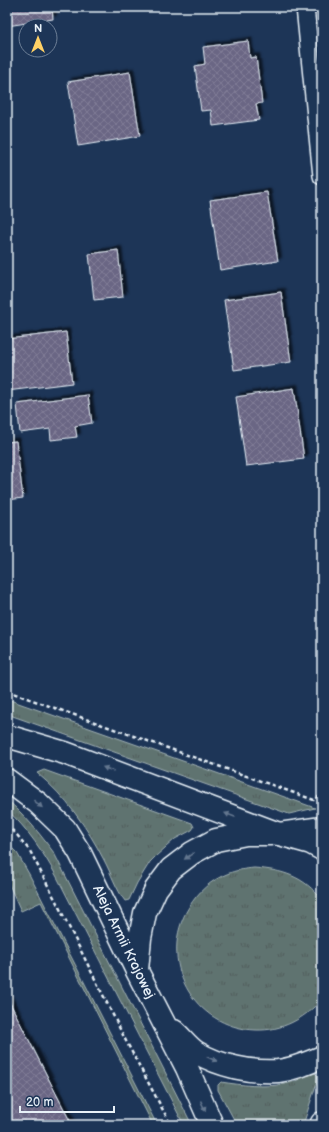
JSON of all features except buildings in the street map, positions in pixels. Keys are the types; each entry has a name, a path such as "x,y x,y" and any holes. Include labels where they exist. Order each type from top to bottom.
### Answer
{"street":[{"path":"7,736 65,753 279,834 311,843 322,849"},
{"name":"Aleja Armii Krajowej","path":"7,780 38,803 65,829 80,853 92,874 137,971 187,1068 212,1125"},
{"path":"137,971 140,938 145,913 156,889 171,869 192,854 216,840 246,834 279,834 322,828"},
{"path":"161,1017 195,1052 224,1065 252,1070 279,1071 306,1064 322,1057"}],"lane":[{"path":"304,7 322,176"}],"path":[{"path":"7,691 314,800 322,795"},
{"path":"7,824 18,835 30,851 126,1041 171,1125"}],"green space":[{"path":"7,699 315,808 289,814 7,714"},
{"path":"44,770 192,823 194,827 192,830 175,839 150,862 137,883 129,900 125,901 107,865 83,824 48,782 37,773"},
{"path":"7,800 32,825 54,853 192,1125 184,1125 57,877 35,841 15,817 7,810"},
{"path":"7,843 17,853 29,874 157,1125 153,1125 41,902 21,911 7,880"},
{"path":"254,868 274,870 292,876 308,885 322,900 322,999 300,1018 284,1026 266,1030 256,1030 234,1026 214,1017 198,1004 186,988 179,969 177,948 180,927 196,896 210,883 221,877 237,871"},
{"path":"314,1072 318,1076 317,1082 303,1125 237,1125 218,1090 218,1085 221,1082 253,1086 269,1086 292,1082"}]}
